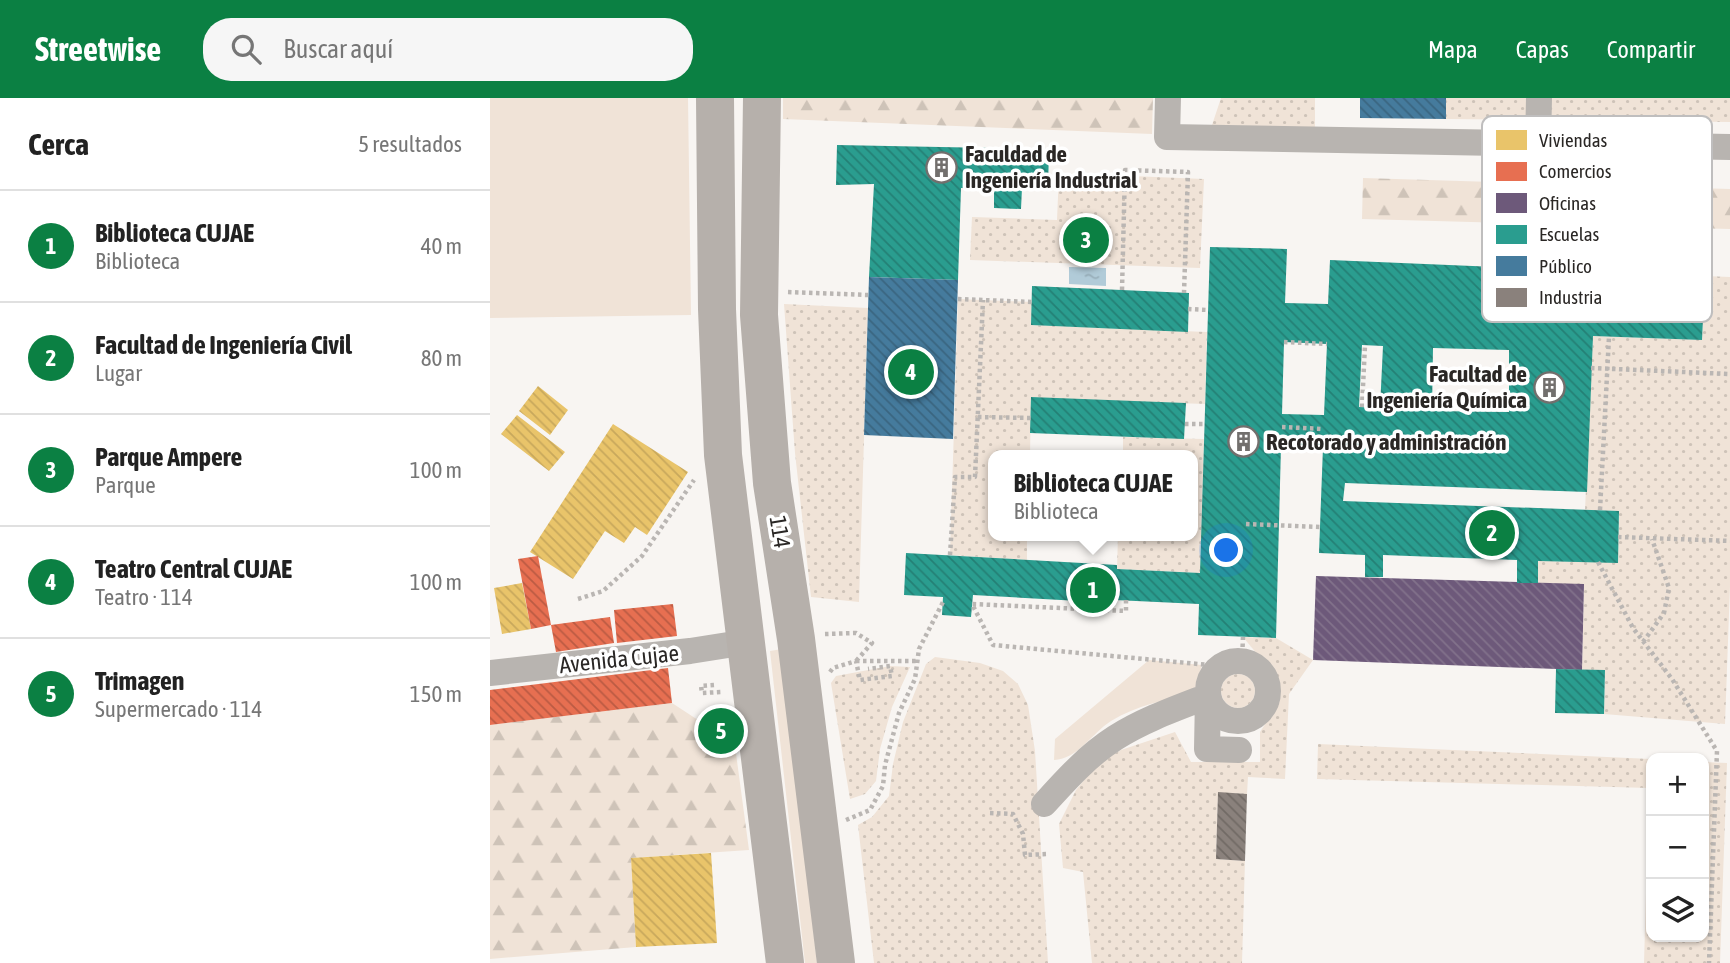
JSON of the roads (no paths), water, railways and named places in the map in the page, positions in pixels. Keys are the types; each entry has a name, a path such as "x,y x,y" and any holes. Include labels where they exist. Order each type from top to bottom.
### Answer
{"highway":[{"name":"114","path":"715,98 716,296 723,455 785,963"},
{"name":"114","path":"762,98 759,290 772,483 796,639 836,963"}],"street":[{"path":"1168,98 1167,137 1482,143"},
{"path":"1539,98 1539,116"},
{"path":"1712,147 1730,147"},
{"name":"Avenida Cujae","path":"490,673 690,651 747,642"},
{"path":"1208,696 1211,706 1227,719 1247,720 1263,708 1268,688 1260,670 1235,655 1210,680 1208,696 1207,749 1239,750"},
{"path":"1044,804 1077,768 1114,738 1158,716 1208,696"}],"water":[{"path":"1069,267 1106,268 1106,286 1069,284"}],"place":[{"name":"Faculdad de Ingeniería Industrial","path":"942,167"},
{"name":"Parque Ampere","path":"1086,240"},
{"name":"Teatro Central CUJAE","path":"911,372"},
{"name":"Facultad de Ingeniería Química","path":"1550,387"},
{"name":"Recotorado y administración","path":"1243,442"},
{"name":"Facultad de Ingeniería Civil","path":"1492,533"},
{"name":"Biblioteca CUJAE","path":"1093,590"},
{"name":"Trimagen","path":"721,731"}]}
